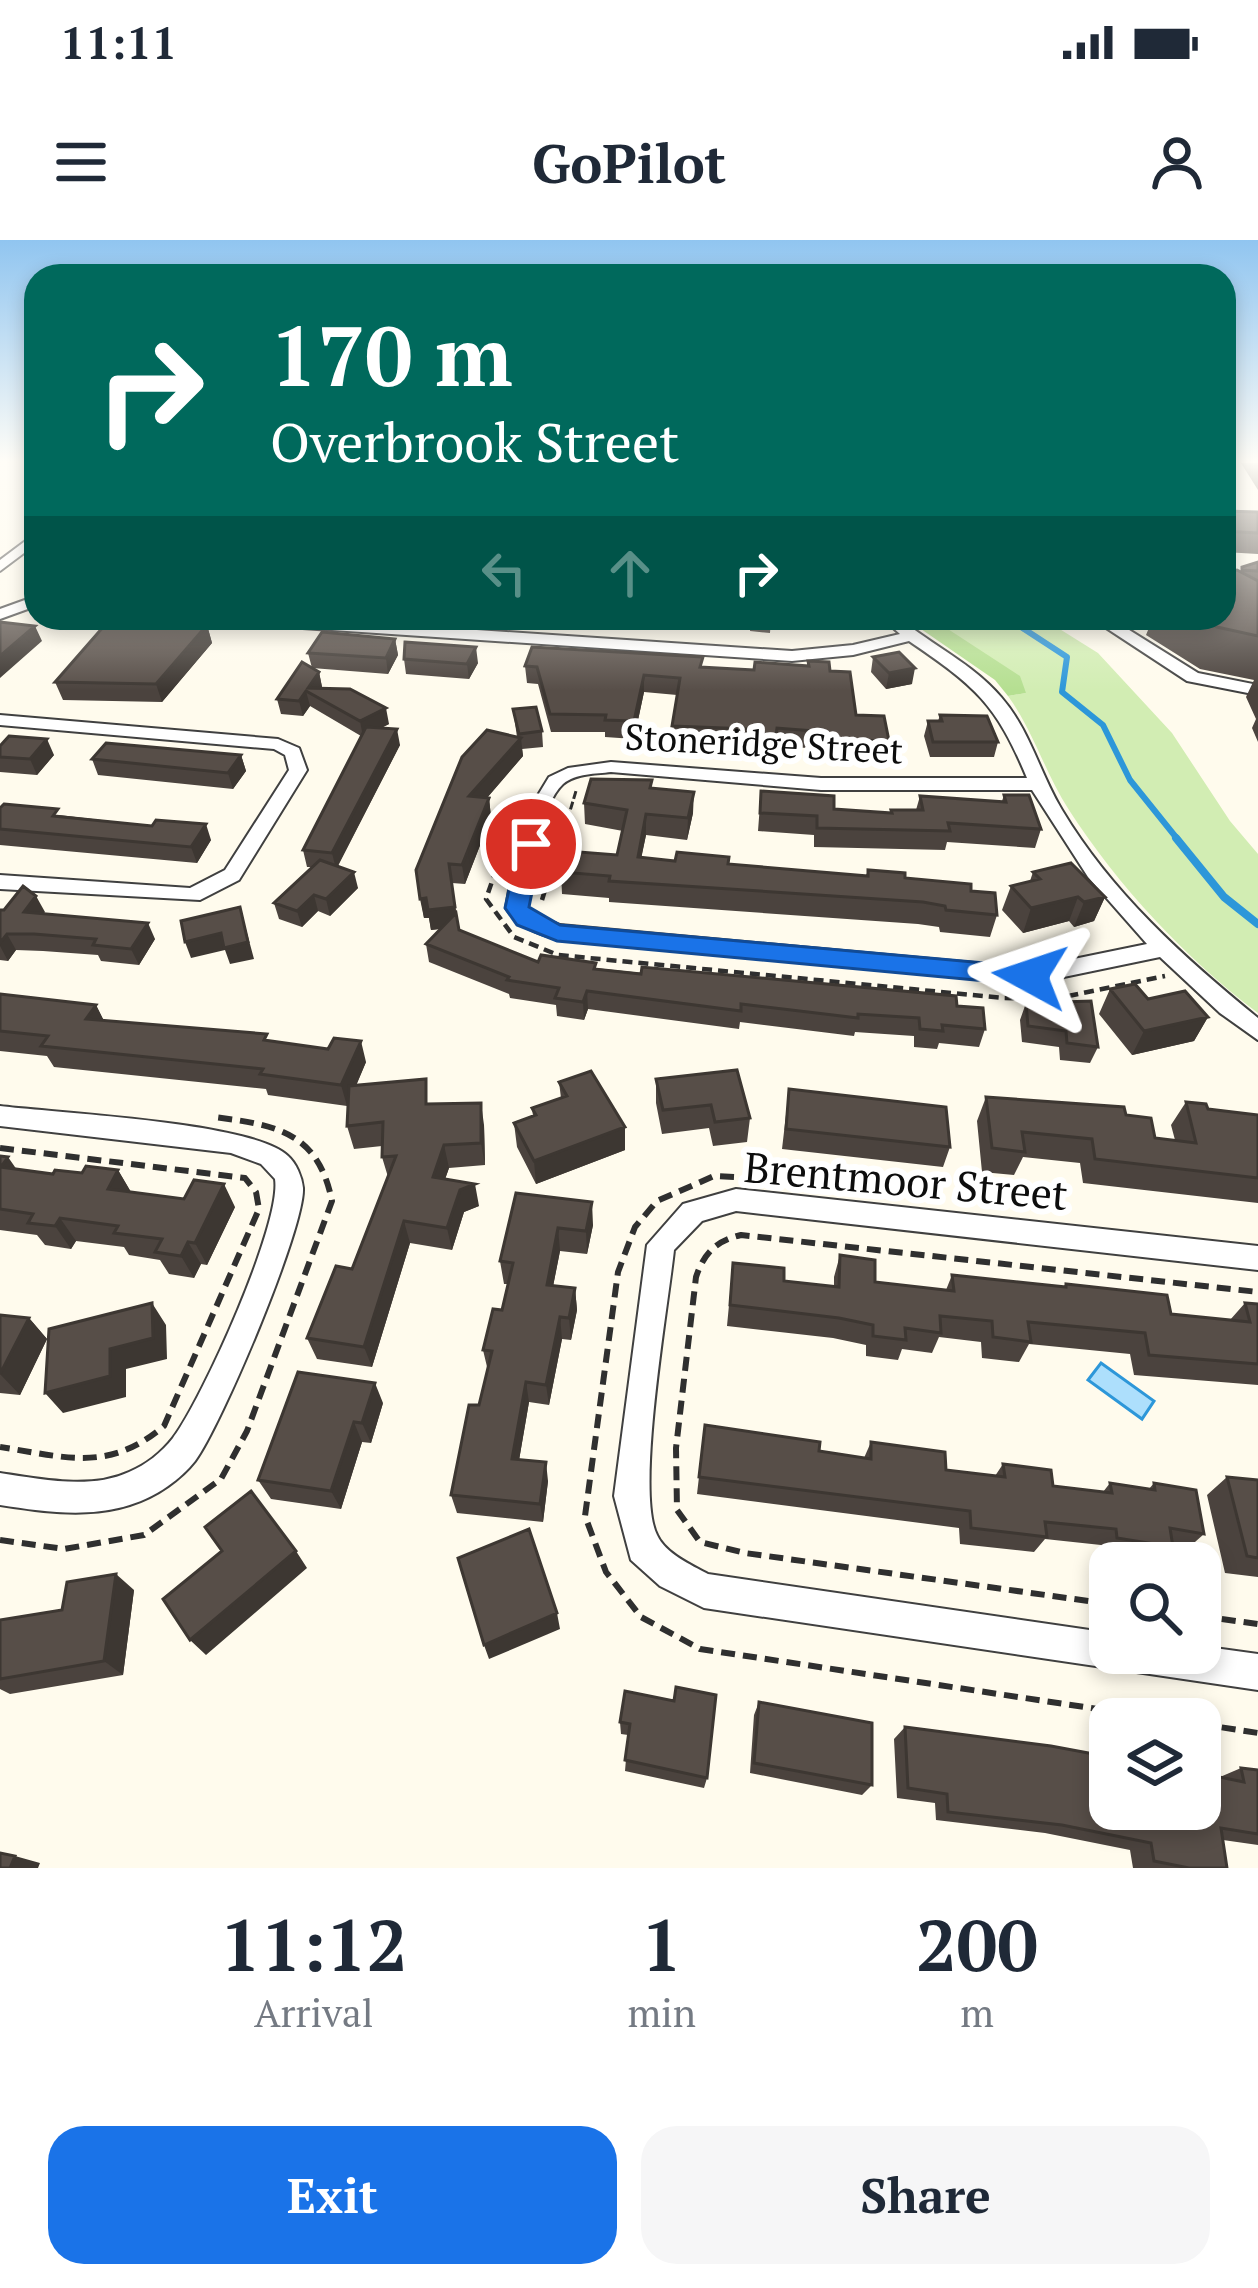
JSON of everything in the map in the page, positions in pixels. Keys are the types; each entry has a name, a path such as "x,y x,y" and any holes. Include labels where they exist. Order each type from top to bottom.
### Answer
{"street":[{"path":"0,567 24,547"},
{"path":"407,630 792,656 853,650 913,634"},
{"path":"907,630 954,662 994,698 1096,875 1162,949 1258,1031"},
{"path":"1118,630 1193,677 1258,690"},
{"path":"0,720 278,744 292,752 298,770 232,874 193,895 0,882"},
{"name":"Stoneridge Street","path":"1040,784 821,784 611,767 579,770 555,782 531,844 517,908 525,919 557,932 1030,976 1162,949"},
{"path":"0,1116 231,1143 269,1153 282,1166 290,1191 278,1244 185,1448 153,1478 104,1499 0,1490"},
{"name":"Brentmoor Street","path":"1089,1648 704,1591 673,1574 643,1548 630,1496 661,1245 693,1212 736,1201 1258,1258"},
{"path":"1221,1667 1258,1672"}],"path":[{"path":"549,910 542,900 573,794 585,785"},
{"path":"518,805 487,899 496,920 518,944 558,955 1004,998 1054,999 1165,976"},
{"path":"0,1540 64,1550 144,1535 221,1479 247,1431 318,1249 332,1201 329,1174 308,1143 286,1130 201,1115"},
{"path":"0,1148 245,1178 256,1192 259,1209 164,1426 140,1450 112,1460 0,1447"},
{"path":"756,1179 714,1176 657,1201 635,1227 618,1272 585,1516 607,1572 641,1617 700,1649 1089,1708"},
{"path":"798,1182 866,1190"},
{"path":"1089,1601 745,1553 700,1542 677,1510 676,1448 696,1277 703,1253 723,1239 741,1235 1258,1292"},
{"path":"1221,1619 1258,1624"},
{"path":"1221,1727 1258,1733"}],"green space":[{"path":"922,630 949,630 1020,676 1026,693 1008,696 995,680"},
{"path":"946,630 1061,630 1098,653 1172,733 1230,821 1258,854 1258,1013 1179,945 1088,838 1008,696 1026,693"}],"water":[{"path":"1101,1363 1154,1401 1142,1419 1088,1380"}],"building":[{"path":"1258,562 1258,571 1242,570 1242,567"},
{"path":"1236,570 1258,581 1258,636 1231,630 1236,630"},
{"path":"0,622 30,630 0,656"},
{"path":"100,630 203,630 156,684 55,682"},
{"path":"322,632 395,639 386,658 308,653"},
{"path":"405,642 476,647 467,664 404,659"},
{"path":"532,647 703,657 700,667 754,670 755,662 809,666 808,661 829,662 830,671 850,672 856,715 884,716 889,741 826,739 826,732 777,728 776,735 672,726 680,678 644,675 634,721 605,720 606,715 550,714 537,667 525,666"},
{"path":"899,652 915,668 889,673 873,657"},
{"path":"302,662 319,672 308,688 350,689 386,708 360,721 306,691 299,701 277,699"},
{"path":"536,707 542,731 519,734 513,709"},
{"path":"940,715 987,716 998,742 933,742 928,721 942,721"},
{"path":"366,727 397,729 332,853 303,850"},
{"path":"487,730 521,738 469,796 489,798 462,865 449,864 455,907 428,910 426,898 420,899 416,870 462,757"},
{"path":"9,736 47,739 30,759 0,757 0,746"},
{"path":"106,743 241,755 228,773 92,759"},
{"path":"591,779 652,780 650,788 694,792 688,818 646,814 638,857 675,861 677,852 729,857 728,864 868,876 868,870 905,873 905,878 971,884 971,891 995,893 997,915 946,910 923,902 609,881 610,876 561,872 567,851 617,855 627,810 584,803"},
{"path":"761,791 834,796 834,809 892,813 923,810 920,796 1006,802 1004,795 1029,795 1041,829 948,823 950,831 817,828 817,816 760,813"},
{"path":"4,804 58,809 53,816 152,826 156,820 206,824 191,847 0,829"},
{"path":"320,860 354,872 326,899 314,895 297,911 274,903"},
{"path":"1071,863 1105,897 1084,902 1078,897 1031,908 1011,886 1040,879 1033,872"},
{"path":"23,886 36,896 24,912 148,923 131,949 93,945 96,939 34,934 7,934 0,943 0,910"},
{"path":"240,907 248,942 224,948 221,933 185,942 181,921"},
{"path":"456,913 459,930 538,962 541,955 596,963 594,969 641,974 642,967 956,996 957,1006 983,1008 985,1029 942,1025 943,1031 920,1029 919,1018 858,1014 858,1018 741,1004 741,1011 587,991 583,1002 555,998 559,988 507,980 509,977 426,944"},
{"path":"1135,984 1148,999 1185,991 1208,1017 1144,1031 1110,989"},
{"path":"0,994 96,1005 86,1019 267,1034 264,1040 328,1049 334,1038 361,1041 341,1085 260,1074 263,1069 41,1046 48,1036 0,1031"},
{"path":"1091,1001 1098,1047 1067,1043 1066,1031 1028,1026 1026,1003 1064,1008 1063,1002"},
{"path":"737,1070 750,1118 715,1122 711,1105 663,1110 656,1079"},
{"path":"591,1071 625,1127 534,1161 514,1123 536,1115 532,1108 567,1096 559,1082"},
{"path":"426,1079 426,1104 481,1103 481,1143 444,1145 433,1177 475,1184 460,1190 447,1228 404,1221 364,1347 307,1338 336,1266 352,1269 396,1156 382,1157 383,1122 347,1126 349,1086"},
{"path":"789,1089 946,1107 950,1147 786,1129"},
{"path":"986,1097 1124,1107 1126,1115 1151,1118 1155,1138 1196,1143 1186,1102 1258,1115 1258,1178 1095,1159 1092,1139 1022,1132 1025,1152 992,1148"},
{"path":"0,1156 8,1157 1,1167 53,1174 55,1170 82,1173 86,1166 118,1170 108,1189 184,1199 194,1180 224,1184 195,1243 188,1242 181,1256 155,1252 162,1239 114,1233 118,1226 60,1218 55,1226 28,1223 33,1214 0,1209"},
{"path":"516,1193 592,1202 586,1231 558,1228 547,1285 575,1288 569,1318 560,1317 546,1385 526,1382 512,1459 546,1462 540,1504 451,1495 469,1405 479,1405 492,1351 483,1350 493,1309 502,1310 513,1263 500,1261"},
{"path":"840,1255 875,1260 875,1282 954,1291 952,1275 1066,1284 1167,1295 1171,1314 1250,1322 1245,1303 1258,1304 1258,1364 1149,1355 1145,1333 1028,1322 1031,1342 993,1337 992,1321 940,1316 941,1333 905,1328 906,1340 873,1336 873,1325 839,1318 730,1305 733,1263 784,1268 784,1281 839,1287"},
{"path":"152,1303 153,1338 110,1349 110,1376 45,1393 49,1329"},
{"path":"0,1315 29,1318 0,1374"},
{"path":"298,1372 375,1383 362,1423 354,1422 331,1491 258,1480"},
{"path":"705,1425 820,1442 819,1451 871,1459 871,1442 945,1452 946,1470 1005,1477 1003,1464 1051,1470 1053,1486 1112,1493 1110,1483 1155,1490 1154,1483 1196,1490 1204,1534 1170,1528 1172,1542 1142,1542 1117,1538 1116,1529 1045,1522 1047,1537 971,1528 970,1511 699,1477"},
{"path":"1227,1477 1258,1480 1258,1558 1247,1556"},
{"path":"251,1491 296,1551 190,1640 163,1599 222,1551 205,1527"},
{"path":"529,1529 557,1613 484,1645 458,1558"},
{"path":"116,1574 104,1661 0,1679 0,1620 62,1610 67,1582"},
{"path":"676,1687 716,1695 707,1778 625,1760 630,1724 620,1722 625,1691 674,1701"},
{"path":"759,1702 872,1723 872,1785 754,1763"},
{"path":"905,1727 1089,1753 1089,1830 1221,1828 1227,1868 1189,1868 1154,1861 1151,1843 1062,1825 948,1812 947,1794 908,1788"},
{"path":"1241,1768 1258,1770 1258,1834 1221,1828 1221,1777 1244,1782"},
{"path":"0,1853 15,1856 10,1868 0,1868"}],"waterway":[{"path":"1026,630 1067,657 1062,692 1103,725 1130,780 1179,841"},
{"path":"1176,838 1224,897 1258,924"}],"route":[{"path":"531,844 518,886 517,908 525,919 557,932 1030,976"}]}
